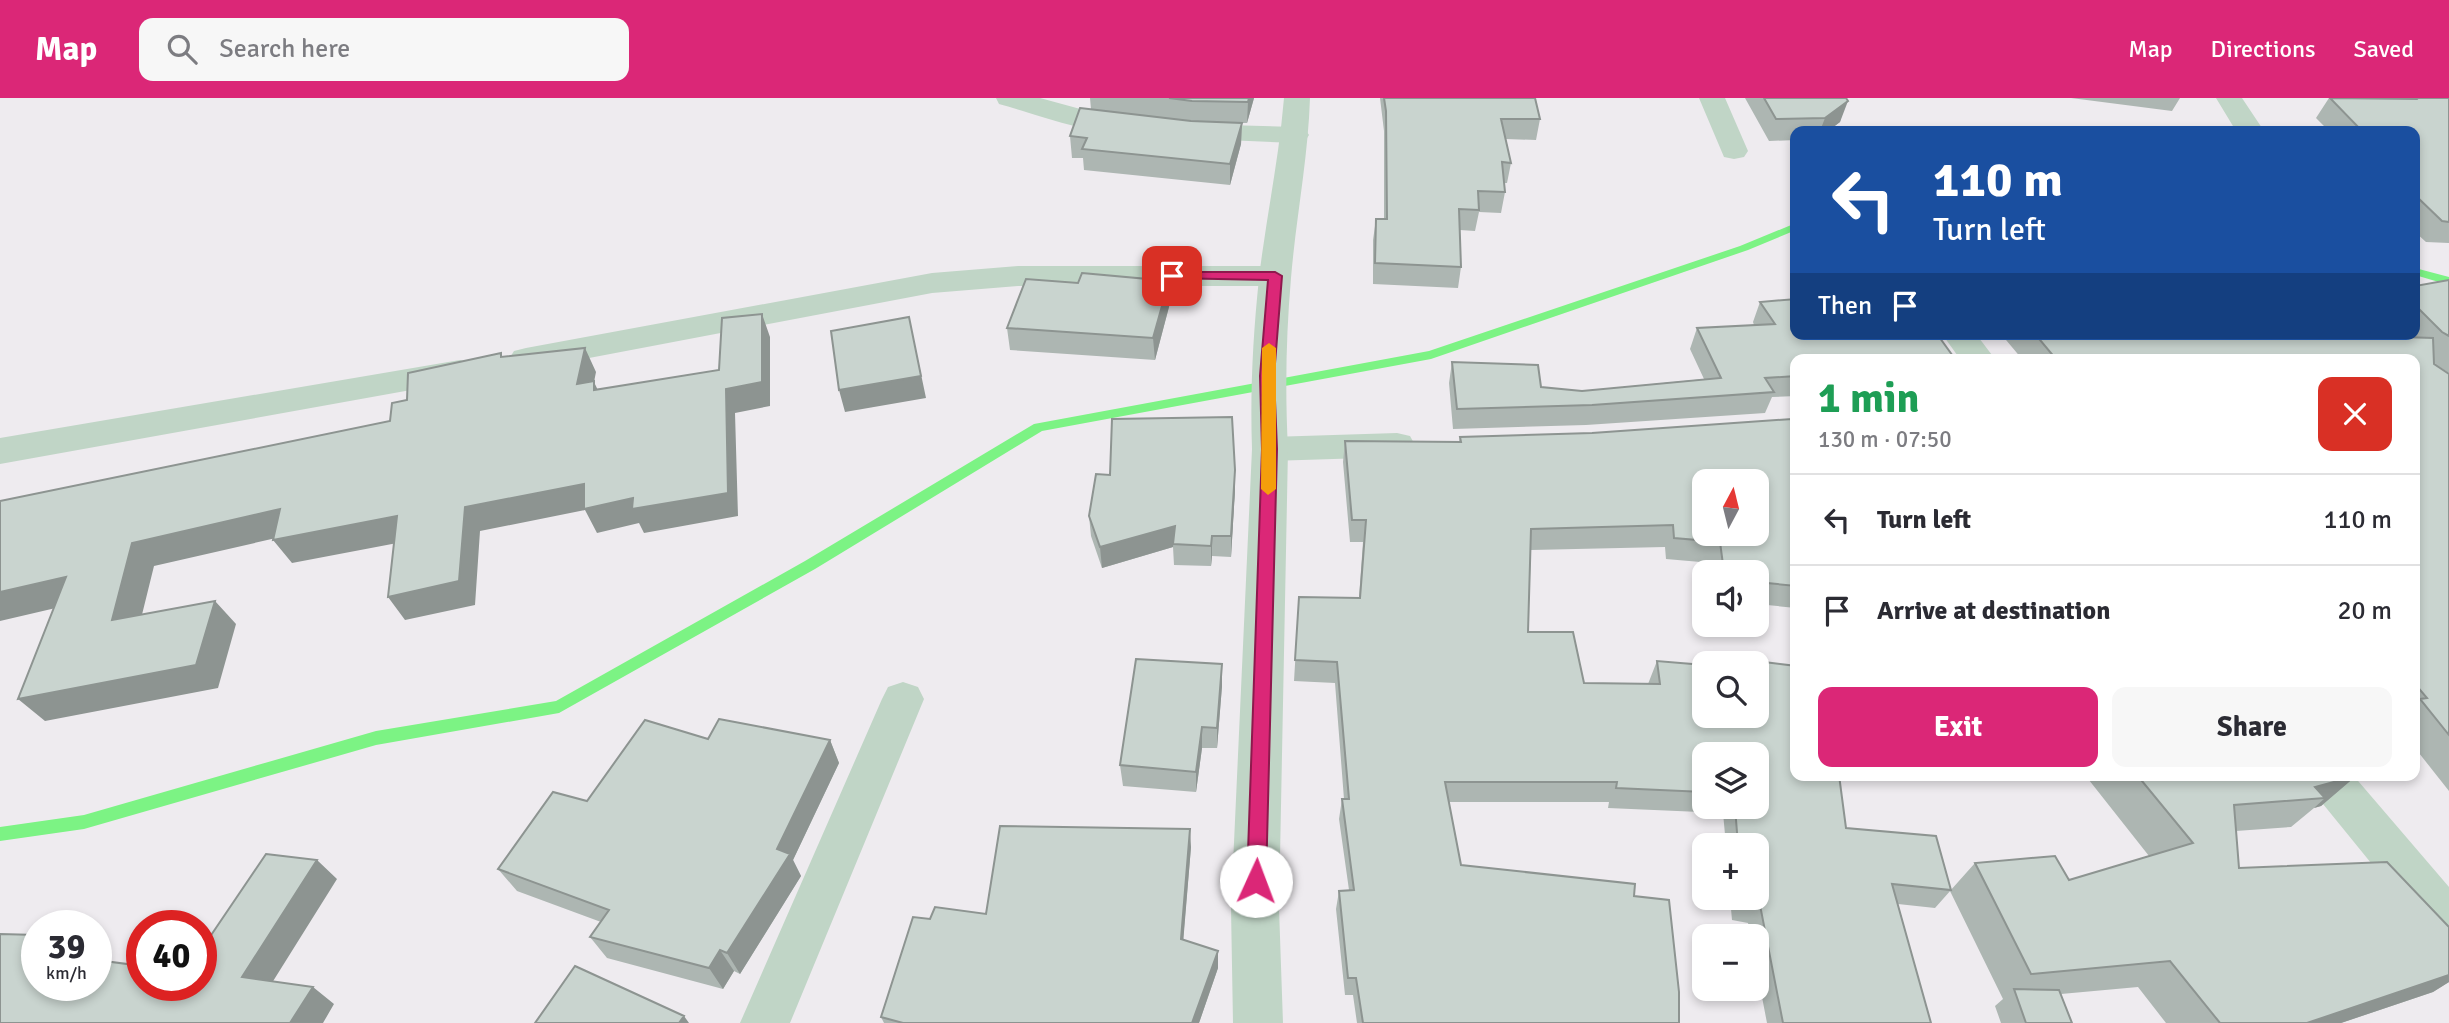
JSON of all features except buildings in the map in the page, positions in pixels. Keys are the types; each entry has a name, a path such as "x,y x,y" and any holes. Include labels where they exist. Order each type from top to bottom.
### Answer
{"street":[{"path":"1009,98 1094,121 1161,128 1295,135"},
{"path":"1258,1023 1255,908 1270,434 1267,376 1275,276 1295,135 1297,98"},
{"path":"1712,98 1734,151"},
{"path":"2229,98 2247,126"},
{"path":"0,451 481,368 932,283 1018,276 1275,276"},
{"path":"1963,340 1974,354"},
{"path":"1270,434 1435,444"},
{"path":"765,1023 903,699"},
{"path":"2331,781 2449,922"}],"waterway":[{"path":"0,834 84,822 376,738 559,707 810,565 1039,427 1431,355 1744,248 1790,229"},
{"path":"2420,272 2449,281"}],"slow traffic":[{"path":"1268,489 1269,348"}],"route":[{"path":"1172,276 1275,276 1267,376 1270,449 1256,881"}]}
